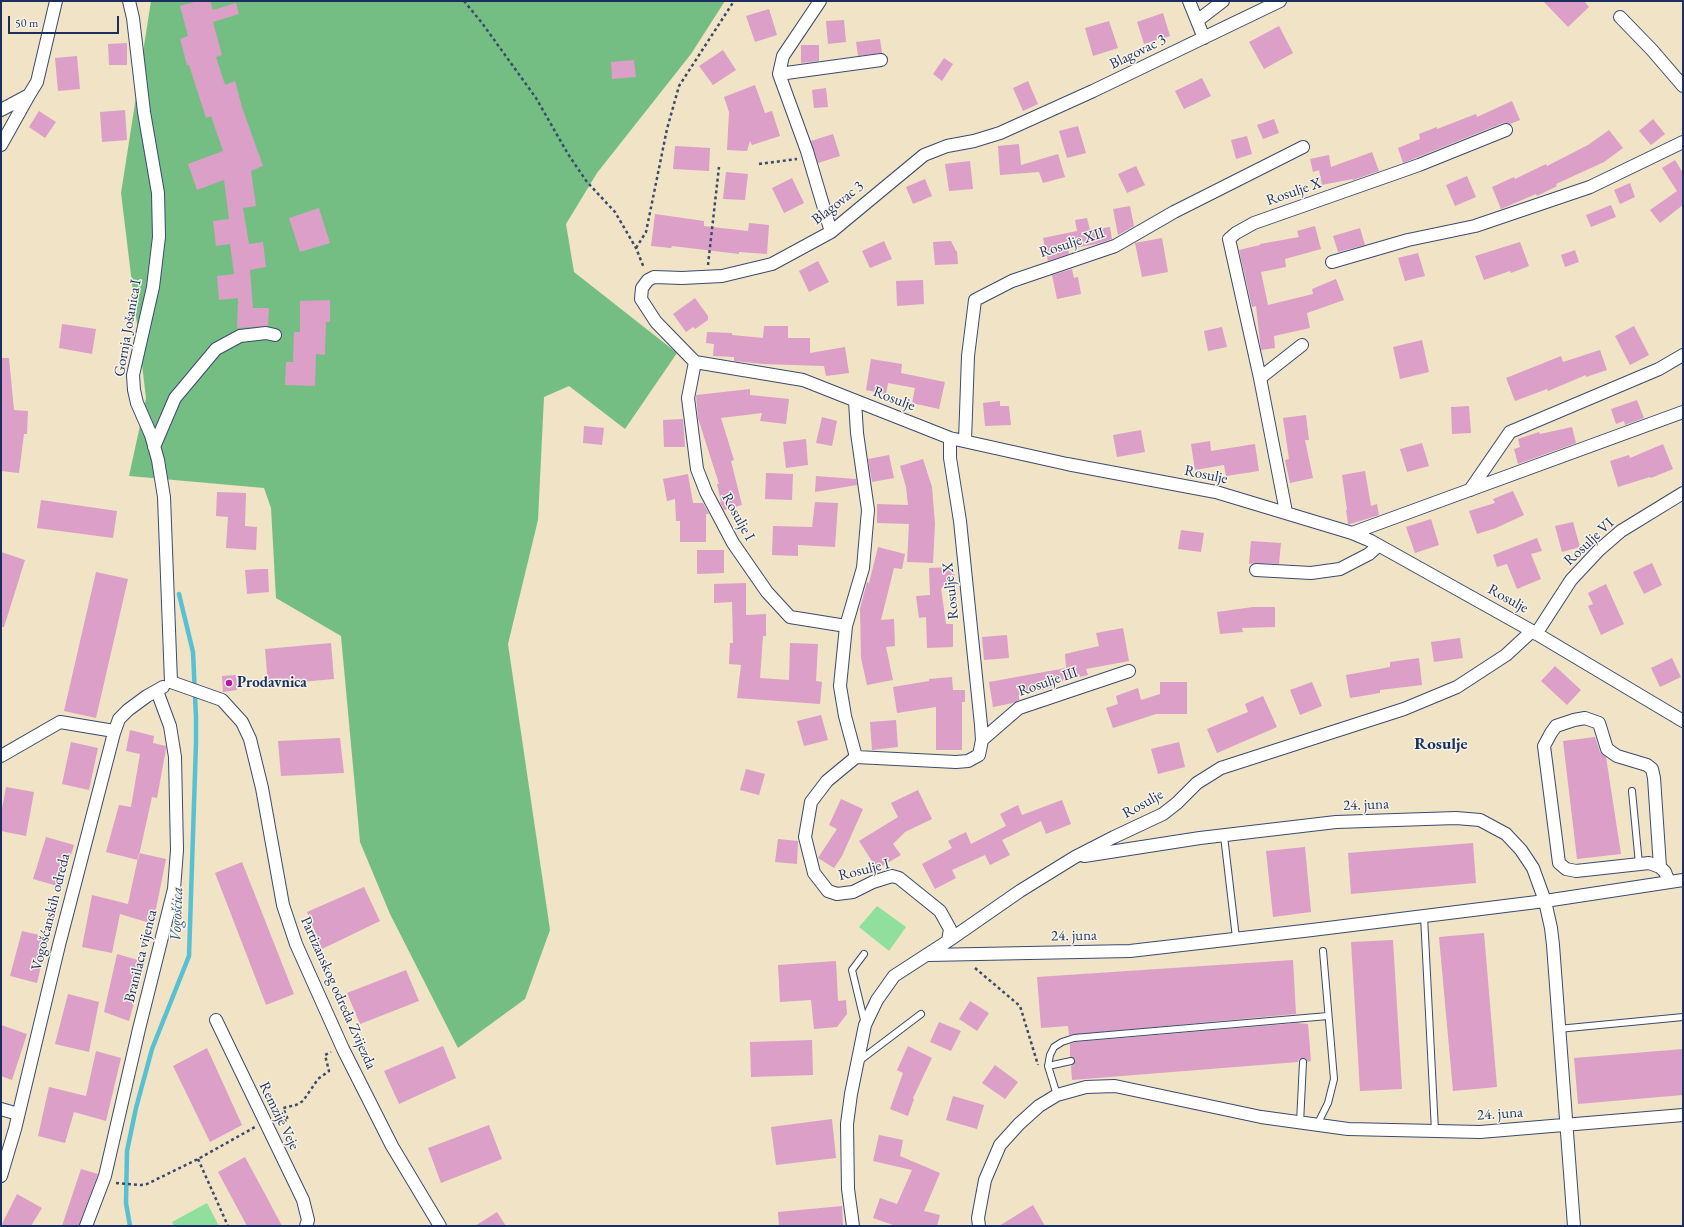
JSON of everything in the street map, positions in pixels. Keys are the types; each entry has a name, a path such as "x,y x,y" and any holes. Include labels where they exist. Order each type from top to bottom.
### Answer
{"street":[{"path":"1,145 28,95 37,82 56,1"},
{"name":"Gornja Jošanica I","path":"129,1 133,18 144,112 158,193 159,237 153,287 133,375 134,390 137,403 151,434 164,497 176,683"},
{"path":"820,1 783,56 779,74 809,158 831,232"},
{"path":"1190,1 1204,38"},
{"path":"1197,21 1223,1"},
{"name":"Blagovac 3","path":"648,280 654,277 722,276 772,264 831,232 924,155 947,146 974,141 1000,132 1093,92 1280,1"},
{"path":"1620,17 1652,50 1683,86"},
{"path":"779,74 881,60"},
{"path":"1,110 28,95"},
{"name":"Rosulje X","path":"1286,512 1260,378 1229,240 1236,232 1254,223 1419,166 1506,130"},
{"path":"1332,262 1408,240 1475,226 1590,187 1683,142"},
{"name":"Rosulje XII","path":"965,441 968,356 975,300 1012,281 1115,246 1174,212 1303,147"},
{"path":"648,280 641,293 641,299 644,305 656,322 695,362 803,380 855,401 857,433 868,510 863,568 846,626 840,686 845,716 856,757"},
{"path":"154,447 175,398 216,349 240,336 266,333 275,335"},
{"path":"1260,378 1302,345"},
{"path":"1470,490 1510,432 1660,369 1683,355"},
{"name":"Rosulje I","path":"695,362 688,398 696,469 706,492 733,543 767,592 790,618 846,626"},
{"name":"Rosulje","path":"855,401 950,438 1067,464 1216,492 1352,533 1534,632 1683,721"},
{"path":"1352,533 1683,412"},
{"name":"Rosulje X","path":"950,438 950,458 960,528 982,740"},
{"name":"Rosulje VI","path":"1534,632 1571,580 1599,550 1621,531 1683,493"},
{"path":"1256,570 1310,573 1340,569 1369,554 1378,546"},
{"name":"Rosulje","path":"948,941 1020,891 1075,857 1163,814 1177,803 1196,783 1221,768 1404,709 1457,687 1506,656 1534,632"},
{"name":"Rosulje III","path":"856,757 956,762 968,761 979,755 982,740 1018,708 1129,672"},
{"name":"Vogošćanskih odreda","path":"1,1176 8,1157 58,945 114,731 119,719 128,710 147,696 176,683"},
{"name":"Partizanskog odreda Zvijezda","path":"176,683 222,700 242,722 250,739 262,788 283,905 296,944 343,1049 392,1146 440,1226"},
{"name":"Branilaca vijenca","path":"86,1226 104,1176 138,1029 174,889 177,850 175,757 170,726 157,691"},
{"path":"1660,867 1654,778 1652,769 1647,765 1617,756 1607,749 1599,723 1585,718 1556,726 1550,733 1544,746 1559,863 1566,869 1576,871 1649,863 1660,867 1665,872 1669,882"},
{"path":"1,756 60,722 114,731"},
{"name":"Rosulje I","path":"856,757 827,781 811,802 805,837 814,873 828,891 837,894 853,892 873,882 892,876 899,878 940,911 950,929 948,941"},
{"name":"24. juna","path":"1075,857 1336,822 1456,818 1480,820 1506,834 1521,850 1533,868 1545,901 1551,928 1574,1226"},
{"path":"1545,901 1683,880"},
{"name":"24. juna","path":"928,955 1130,950 1545,901"},
{"path":"853,1226 848,1189 847,1124 851,1094 865,1025 877,1000 894,976 948,941"},
{"name":"Remzije Veje","path":"216,1020 303,1200 308,1220 306,1226"},
{"name":"24. juna","path":"979,1226 978,1218 985,1180 1000,1145 1019,1124 1039,1106 1057,1095 1086,1087 1115,1086 1261,1117 1348,1129 1480,1132 1683,1115"},
{"path":"1,1109 18,1114"}],"lane":[{"path":"1632,791 1639,864"},
{"path":"1224,836 1236,938"},
{"path":"1424,916 1436,1131"},
{"path":"1317,1125 1328,1103 1334,1078 1323,952"},
{"path":"864,954 852,970 865,1025"},
{"path":"858,1062 921,1014"},
{"path":"1057,1095 1048,1066 1050,1055 1054,1047 1062,1042 1074,1038 1328,1016"},
{"path":"1558,1030 1683,1017"},
{"path":"1294,1025 1300,1018"},
{"path":"1048,1066 1071,1061"},
{"path":"1300,1123 1303,1062"}],"path":[{"path":"464,1 482,23 536,98 568,154 587,182 615,212 636,248 648,280"},
{"path":"636,248 646,232 667,129 679,86 734,1"},
{"path":"760,164 809,158"},
{"path":"706,277 719,167"},
{"path":"969,966 976,968 1020,1006 1039,1071"},
{"path":"113,1183 133,1185 147,1184 198,1159 252,1128 265,1123 273,1129 279,1127 276,1116 280,1114 284,1121 288,1120 283,1108 296,1105 303,1101 318,1079 329,1071 325,1055 332,1051 343,1049"},
{"path":"198,1159 228,1226"}],"green space":[{"path":"151,1 725,1 691,54 597,173 566,224 574,272 677,353 625,429 569,386 544,397 538,520 508,644 550,930 525,999 458,1048 390,914 360,842 341,636 276,598 271,508 264,488 129,476 146,398 121,193"},
{"path":"877,906 906,927 889,951 859,927"},
{"path":"207,1203 219,1226 174,1226 172,1222"}],"building":[{"path":"198,1 210,1 213,10 236,3 239,14 213,22 222,55 216,57 225,85 235,81 242,107 263,166 251,171 256,206 243,208 249,244 263,242 266,267 250,270 253,308 269,308 268,326 237,328 238,298 219,300 217,276 234,274 230,244 216,246 213,221 229,219 224,180 197,190 188,164 223,151 211,116 206,118 189,65 187,65 180,39 188,36 180,6"},
{"path":"1543,1 1584,1 1589,7 1568,27"},
{"path":"769,9 777,35 755,42 746,16"},
{"path":"1163,13 1170,36 1144,44 1137,22"},
{"path":"844,20 846,42 828,44 826,21"},
{"path":"1109,21 1118,48 1093,56 1085,28"},
{"path":"1279,26 1293,53 1264,69 1249,42"},
{"path":"880,39 882,53 858,56 856,42"},
{"path":"127,43 127,65 109,65 108,44"},
{"path":"801,45 819,45 819,61 801,63"},
{"path":"723,50 736,70 713,85 699,66"},
{"path":"77,56 80,89 58,91 55,58"},
{"path":"944,58 953,64 942,81 933,74"},
{"path":"634,60 636,77 612,79 611,62"},
{"path":"1202,78 1211,96 1184,109 1175,91"},
{"path":"1028,81 1038,104 1023,111 1013,88"},
{"path":"755,85 765,113 772,111 780,136 752,145 750,141 747,151 727,150 729,112 724,97"},
{"path":"826,88 828,107 814,108 812,90"},
{"path":"1512,101 1520,120 1510,124 1503,123 1403,163 1398,148 1420,139 1419,134 1437,127 1437,129 1476,114 1477,117"},
{"path":"125,110 127,140 102,142 100,112"},
{"path":"39,111 56,122 45,138 29,127"},
{"path":"1274,119 1279,133 1263,139 1257,125"},
{"path":"1653,119 1665,134 1651,145 1639,131"},
{"path":"1078,126 1086,153 1067,158 1059,131"},
{"path":"1609,130 1623,148 1604,162 1556,184 1557,186 1537,196 1536,194 1501,209 1492,187 1514,177 1515,179 1546,164 1547,166 1588,145"},
{"path":"833,134 840,156 818,163 811,141"},
{"path":"1247,136 1252,154 1236,159 1231,140"},
{"path":"1019,144 1021,165 1058,154 1065,177 1043,183 1039,172 1000,175 998,146"},
{"path":"675,146 710,148 709,171 673,169"},
{"path":"1372,152 1379,171 1353,180 1322,185 1319,170 1313,172 1310,159 1329,155 1331,167"},
{"path":"1675,160 1683,173 1683,205 1660,223 1650,210 1677,191 1662,168"},
{"path":"970,161 973,189 949,191 945,164"},
{"path":"1136,166 1145,185 1127,193 1118,174"},
{"path":"726,172 748,174 745,200 723,199"},
{"path":"1467,176 1476,197 1455,206 1446,185"},
{"path":"792,178 804,203 784,213 772,188"},
{"path":"925,179 932,196 913,204 906,187"},
{"path":"1630,183 1635,197 1620,204 1614,190"},
{"path":"1611,205 1616,217 1591,227 1586,215"},
{"path":"1130,206 1134,226 1118,235 1113,209"},
{"path":"319,208 330,243 300,252 289,218"},
{"path":"655,214 704,221 704,226 748,231 749,223 769,225 767,254 739,252 739,254 672,246 671,248 651,246"},
{"path":"1087,218 1090,230 1110,227 1112,239 1097,244 1068,249 1069,254 1048,261 1043,238 1077,231 1075,220"},
{"path":"1315,226 1321,249 1285,259 1286,267 1261,272 1268,305 1313,294 1312,289 1336,279 1344,300 1307,313 1310,328 1274,336 1275,348 1261,350 1256,306 1252,307 1239,250 1260,244 1299,237 1297,231"},
{"path":"1360,228 1365,245 1338,252 1333,236"},
{"path":"1162,238 1168,272 1142,277 1135,243"},
{"path":"884,241 892,259 870,268 862,251"},
{"path":"951,241 957,251 958,264 935,265 933,242"},
{"path":"1520,242 1529,266 1511,273 1510,271 1484,280 1475,256"},
{"path":"1575,250 1579,262 1565,267 1561,255"},
{"path":"1418,253 1425,276 1405,281 1398,258"},
{"path":"818,261 829,282 809,292 799,271"},
{"path":"1072,269 1074,278 1078,277 1081,294 1057,299 1052,275"},
{"path":"923,280 924,304 897,306 896,281"},
{"path":"695,298 708,316 708,320 695,329 693,327 686,332 673,314"},
{"path":"330,300 330,322 326,322 325,355 316,354 315,386 285,385 286,362 293,362 294,332 300,332 300,301"},
{"path":"62,324 96,329 92,354 59,348"},
{"path":"764,326 788,326 788,338 810,338 810,353 845,347 849,373 826,376 824,366 763,364 734,361 734,357 713,356 714,344 706,343 707,332 732,333 732,335 763,338"},
{"path":"1634,326 1649,355 1630,365 1615,336"},
{"path":"1222,327 1227,347 1208,351 1204,331"},
{"path":"1422,340 1429,372 1400,379 1393,347"},
{"path":"1600,350 1607,370 1586,377 1586,375 1548,391 1547,389 1515,401 1506,378 1561,356 1563,362"},
{"path":"1,358 9,358 14,410 28,411 27,434 24,434 19,473 1,471"},
{"path":"871,359 902,364 901,373 945,382 939,409 912,403 915,388 888,383 886,394 866,390"},
{"path":"750,389 750,395 789,399 786,424 760,421 762,413 721,418 734,460 731,461 742,505 724,510 720,502 717,484 719,484 698,418 696,395"},
{"path":"1637,400 1644,418 1625,425 1624,421 1616,424 1611,409"},
{"path":"1000,401 1000,406 1009,406 1011,425 985,426 983,403"},
{"path":"1469,406 1471,433 1452,434 1451,407"},
{"path":"1306,415 1309,440 1305,440 1313,478 1290,483 1285,460 1289,459 1283,418"},
{"path":"822,417 837,421 832,446 816,443"},
{"path":"683,419 685,447 664,447 663,420"},
{"path":"584,426 604,428 602,445 583,443"},
{"path":"1572,427 1576,443 1518,464 1514,449 1520,447 1518,439 1539,432 1540,434"},
{"path":"1141,430 1145,452 1117,457 1113,435"},
{"path":"806,439 808,465 786,468 783,442"},
{"path":"1210,441 1211,451 1255,444 1259,471 1226,476 1224,465 1195,470 1191,444"},
{"path":"1422,443 1429,466 1407,472 1400,449"},
{"path":"1663,444 1673,469 1651,478 1650,477 1618,487 1610,461 1629,455 1630,458"},
{"path":"889,455 894,478 872,482 868,459"},
{"path":"923,459 932,487 935,524 933,563 907,562 909,524 877,523 877,504 908,505 906,487 900,466"},
{"path":"1365,471 1371,506 1377,504 1379,515 1348,524 1342,475"},
{"path":"766,473 793,474 792,500 765,499"},
{"path":"688,474 693,503 703,503 709,514 706,514 706,542 680,542 680,521 676,521 675,499 667,501 663,479"},
{"path":"816,476 856,479 857,485 815,492"},
{"path":"1513,491 1524,515 1496,528 1477,534 1469,511 1495,503 1493,499"},
{"path":"217,492 246,493 245,526 257,527 256,550 226,548 228,517 216,516"},
{"path":"41,500 117,511 113,538 37,528"},
{"path":"815,502 838,503 835,547 798,545 798,556 772,555 773,526 812,527"},
{"path":"1431,519 1439,545 1415,553 1406,527"},
{"path":"1573,522 1580,547 1562,552 1555,526"},
{"path":"1181,530 1204,533 1201,552 1178,549"},
{"path":"1537,538 1542,551 1531,554 1541,579 1517,589 1507,564 1497,567 1493,555"},
{"path":"1251,541 1281,543 1279,564 1249,564"},
{"path":"878,547 905,554 902,569 894,568 881,620 894,619 895,646 886,647 893,680 867,685 861,658 860,609 867,582 869,583"},
{"path":"697,550 724,550 724,573 697,574"},
{"path":"1,552 25,560 4,627 1,627"},
{"path":"1652,563 1662,585 1644,594 1633,572"},
{"path":"954,567 955,587 941,588 946,624 953,624 953,647 927,648 926,617 919,618 916,596 930,595 929,568"},
{"path":"268,569 269,592 247,594 245,570"},
{"path":"96,572 128,579 96,718 64,711"},
{"path":"746,583 746,615 766,614 766,636 763,636 760,678 789,680 790,643 818,644 816,681 822,682 820,704 737,698 741,665 729,664 730,643 733,643 732,602 714,603 714,584"},
{"path":"1606,584 1624,624 1601,635 1588,606 1593,604 1588,593"},
{"path":"1253,607 1275,607 1275,627 1242,628 1243,632 1220,634 1217,612"},
{"path":"1123,628 1129,661 1086,669 1088,675 1056,683 1057,686 1019,696 1019,700 1013,703 993,707 989,682 1066,668 1065,654 1099,646 1096,633"},
{"path":"1007,635 1009,658 984,660 982,637"},
{"path":"1460,638 1463,658 1434,662 1431,642"},
{"path":"331,643 334,679 268,685 265,649"},
{"path":"1419,658 1422,685 1380,690 1380,693 1350,698 1346,675 1390,667 1390,662"},
{"path":"1672,658 1681,677 1660,687 1651,668"},
{"path":"1555,666 1581,690 1567,705 1541,681"},
{"name":"Prodavnica","path":"236,675 237,690 223,692 222,676"},
{"path":"952,677 953,690 965,690 965,702 962,702 962,750 936,750 936,707 897,713 893,687 929,681 929,679"},
{"path":"1160,682 1187,682 1187,714 1156,714 1113,728 1106,708 1118,704 1116,696 1138,688 1141,700 1160,694"},
{"path":"1312,682 1322,706 1300,715 1290,690"},
{"path":"1263,696 1277,727 1217,753 1207,729 1248,712 1245,704"},
{"path":"821,715 828,740 804,746 797,721"},
{"path":"896,720 898,747 872,750 870,722"},
{"path":"130,730 154,736 153,743 166,746 157,798 152,797 138,860 106,852 119,805 131,807 140,754 126,751"},
{"path":"1595,737 1600,752 1606,757 1621,854 1577,859 1563,741"},
{"path":"340,738 344,773 281,776 278,741"},
{"path":"71,742 98,748 89,790 62,784"},
{"path":"1179,742 1185,767 1158,774 1151,749"},
{"path":"746,769 765,774 759,795 740,790"},
{"path":"6,787 34,792 26,836 1,831 1,814"},
{"path":"918,790 932,819 905,832 893,844 901,855 877,869 859,841 898,817 891,803"},
{"path":"841,799 863,809 842,856 834,868 818,858 837,829 829,825"},
{"path":"1062,800 1071,824 1046,834 1041,821 1002,840 1010,855 990,865 985,855 952,870 956,878 935,889 922,864 952,848 948,841 966,832 971,844 1006,826 1000,814 1018,805 1022,815"},
{"path":"46,837 74,845 61,887 33,879"},
{"path":"778,839 798,841 797,864 775,862"},
{"path":"1473,843 1476,883 1351,894 1348,853"},
{"path":"1305,847 1311,912 1273,917 1266,851"},
{"path":"139,853 166,859 153,924 120,914 112,953 82,947 92,895 128,904"},
{"path":"242,862 294,994 266,1005 215,873"},
{"path":"364,887 380,921 322,949 307,912"},
{"path":"22,931 48,937 37,983 10,976"},
{"path":"1484,933 1497,1087 1453,1091 1439,937"},
{"path":"1393,940 1402,1089 1360,1091 1351,942"},
{"path":"117,954 145,962 129,1021 104,1012"},
{"path":"1293,960 1296,1014 1069,1035 1068,1026 1041,1028 1037,977"},
{"path":"836,961 838,1001 846,1000 847,1014 837,1027 814,1029 811,1000 780,1002 778,965"},
{"path":"406,970 419,1001 360,1024 347,993"},
{"path":"68,994 99,1002 89,1052 55,1044"},
{"path":"970,1001 989,1013 977,1031 959,1019"},
{"path":"939,1022 961,1031 951,1051 930,1042"},
{"path":"1297,1023 1308,1024 1311,1061 1307,1062 1306,1058 1303,1058 1299,1059 1298,1062 1072,1080 1071,1066 1074,1064 1075,1060 1074,1058 1070,1057 1070,1044 1075,1042"},
{"path":"1,1025 27,1034 12,1080 1,1076"},
{"path":"812,1040 813,1075 751,1077 750,1042"},
{"path":"443,1046 456,1078 399,1104 384,1071"},
{"path":"908,1046 932,1058 913,1098 914,1099 908,1116 890,1109 903,1073 897,1070"},
{"path":"207,1048 242,1125 210,1142 173,1066"},
{"path":"1683,1049 1683,1095 1578,1104 1574,1058"},
{"path":"96,1051 121,1058 106,1121 74,1112 65,1143 38,1136 49,1087 86,1096"},
{"path":"995,1065 1018,1082 1005,1099 982,1083"},
{"path":"953,1096 984,1105 977,1129 946,1120"},
{"path":"832,1119 836,1158 776,1165 771,1127"},
{"path":"489,1125 502,1159 441,1183 428,1148"},
{"path":"879,1135 903,1140 900,1156 940,1173 924,1211 940,1215 937,1226 896,1226 873,1218 880,1198 897,1204 912,1170 873,1161"},
{"path":"245,1157 282,1226 247,1226 218,1172"},
{"path":"81,1169 98,1174 79,1226 62,1226"},
{"path":"17,1194 42,1208 31,1226 1,1226"},
{"path":"1033,1205 1045,1226 999,1226"},
{"path":"842,1206 843,1226 779,1226 778,1212"},
{"path":"497,1212 506,1226 475,1226"}],"waterway":[{"name":"Vogošćica","path":"130,1226 126,1203 127,1151 136,1108 152,1049 189,956 196,717 193,652 179,594"}],"place":[{"name":"Prodavnica","path":"229,683"}],"district":[{"name":"Rosulje","path":"1441,744"}]}
